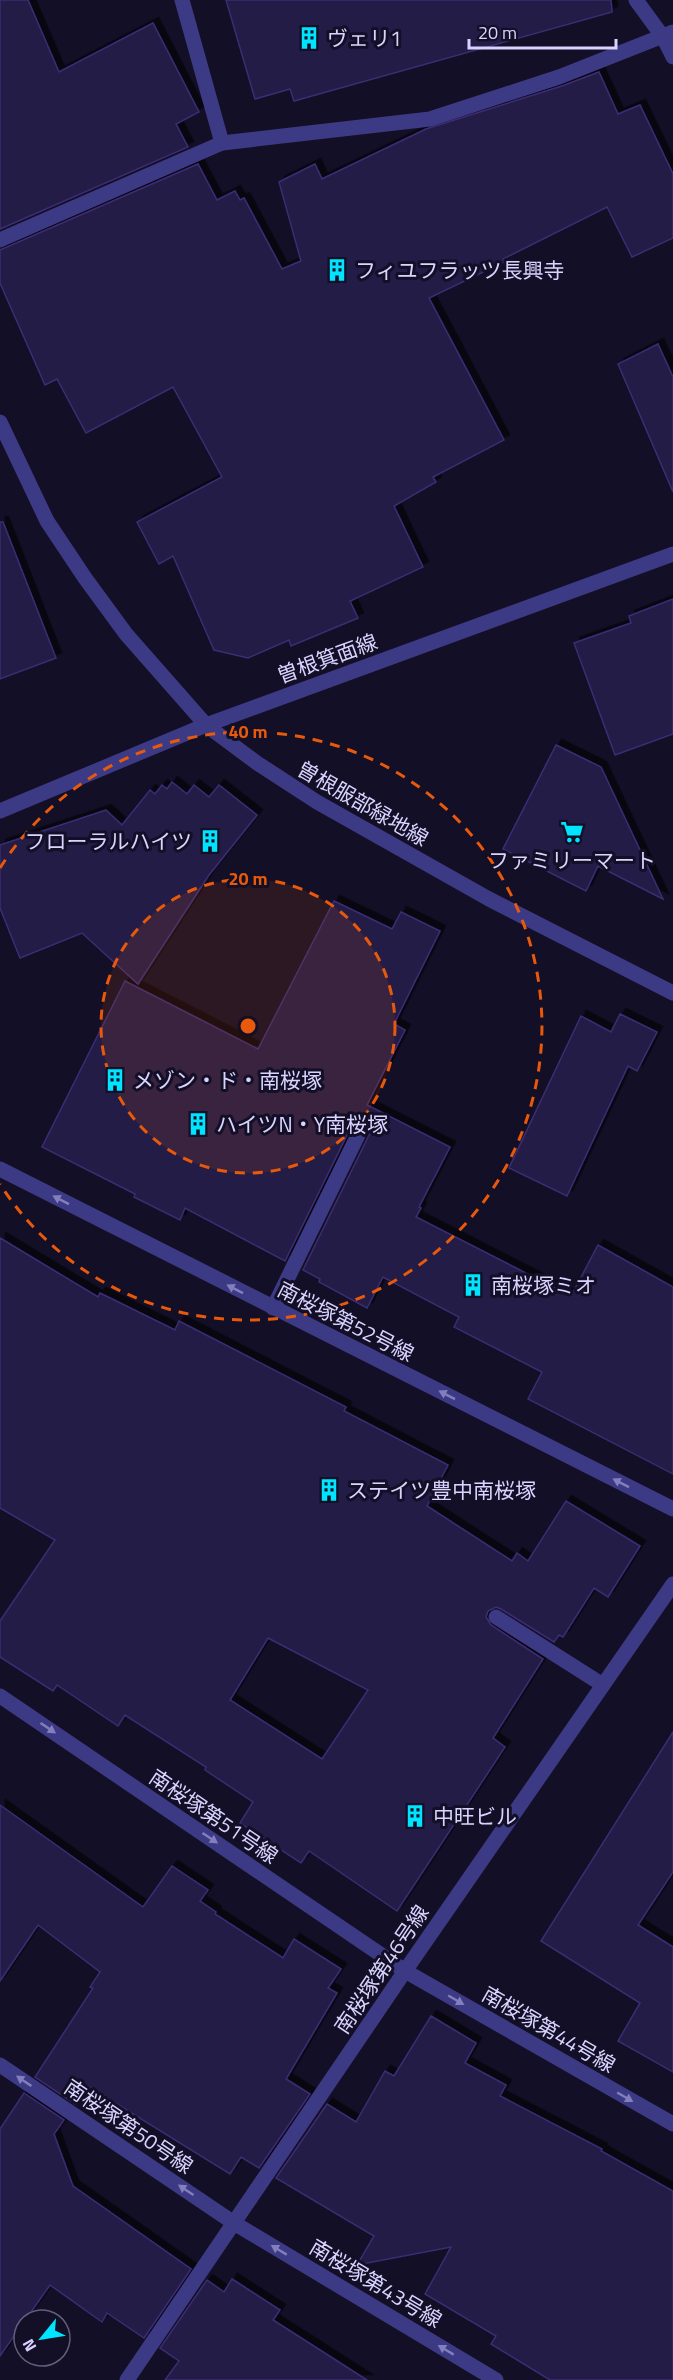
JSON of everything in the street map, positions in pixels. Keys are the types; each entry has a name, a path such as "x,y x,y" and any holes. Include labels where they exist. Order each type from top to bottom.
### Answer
{"street":[{"path":"182,0 222,143"},
{"path":"636,0 668,34 673,57"},
{"path":"0,240 222,143 430,119 559,77 668,34"},
{"name":"曽根服部緑地線","path":"0,422 47,521 85,578 126,634 206,725 257,763 317,802 489,899 673,993"},
{"name":"曽根箕面線","path":"0,811 206,725 673,554"},
{"path":"273,1308 362,1127"},
{"name":"南桜塚第52号線","path":"0,1170 673,1509"},
{"name":"南桜塚第46号線","path":"127,2380 405,1971 673,1584"},
{"path":"496,1617 603,1685"},
{"name":"南桜塚第51号線","path":"0,1695 405,1971"},
{"name":"南桜塚第44号線","path":"405,1971 673,2124"},
{"name":"南桜塚第50号線","path":"0,2065 234,2223"},
{"name":"南桜塚第43号線","path":"234,2223 496,2380"}],"building":[{"path":"0,0 28,0 59,72 153,23 199,112 176,124 188,147 0,229"},
{"path":"226,0 611,0 612,12 294,101 290,89 255,99"},
{"path":"599,72 618,114 640,105 673,174 673,238 632,257 607,207 503,259 504,262 429,298 504,440 433,477 436,482 394,506 423,567 350,601 358,618 291,646 289,640 248,658 214,650 173,556 159,564 137,522 222,477 173,387 86,433 57,379 45,385 0,283 0,250 198,164 217,200 235,191 240,200 244,198 282,269 301,261 279,182 315,164 322,179 426,129"},
{"path":"658,344 673,377 673,492 618,364"},
{"path":"0,522 3,522 56,658 0,679"},
{"path":"673,599 673,734 615,755 574,643 631,623 629,616"},
{"path":"556,745 601,767 663,899 598,866 586,891 503,849"},
{"path":"172,782 187,794 194,785 209,797 219,785 257,815 209,875 138,984 82,933 20,958 0,908 0,845 106,810 122,825 150,790 155,794 162,785 167,789"},
{"path":"334,901 392,929 401,912 440,931 394,1024 405,1030 367,1105 450,1147 416,1217 571,1296 598,1245 673,1287 673,1474 528,1399 542,1372 454,1327 459,1317 383,1277 367,1308 319,1282 320,1279 303,1270 371,1131 372,1126 367,1119 361,1117 353,1123 285,1261 185,1208 180,1220 134,1197 135,1194 42,1147 125,981 258,1049"},
{"path":"620,1014 657,1032 637,1071 628,1066 567,1196 509,1168 581,1016 611,1032"},
{"path":"0,1238 98,1297 100,1293 175,1330 179,1321 346,1407 344,1411 448,1465 427,1506 512,1561 517,1553 528,1561 566,1501 640,1546 608,1597 594,1588 563,1637 559,1635 554,1642 501,1609 496,1607 488,1611 486,1617 491,1625 543,1659 493,1738 505,1747 397,1911 309,1851 301,1863 240,1823 253,1802 205,1770 206,1767 125,1715 118,1726 57,1685 53,1691 0,1657 0,1621 55,1540 0,1508","holes":["268,1638 368,1690 322,1759 230,1700"]},
{"path":"673,1732 673,1872 638,1925 673,1947 673,2072 618,2041 640,2003 541,1941"},
{"path":"0,1805 143,1907 172,1866 208,1890 200,1901 216,1912 215,1914 283,1958 294,1939 341,1969 328,1988 337,1993 286,2079 310,2094 259,2168 241,2157 230,2174 88,2086 75,2104 35,2077 93,1988 90,1987 100,1972 38,1925 0,1981"},
{"path":"431,2016 476,2043 465,2063 506,2085 500,2096 602,2149 601,2151 673,2191 673,2380 550,2380 491,2344 496,2336 425,2294 451,2247 357,2265 374,2236 276,2178 327,2104 356,2122 385,2071 394,2076"},
{"path":"24,2093 64,2120 54,2134 73,2186 191,2269 144,2338 107,2313 102,2322 50,2285 34,2308 12,2308 12,2339 0,2356 0,2129"},
{"path":"232,2279 280,2310 273,2320 367,2380 165,2380 179,2361 160,2348 207,2280 224,2292"}],"place":[{"name":"ヴェリ1","path":"309,38"},
{"name":"フィユフラッツ長興寺","path":"337,270"},
{"name":"ファミリーマート","path":"572,832"},
{"name":"フローラルハイツ","path":"210,841"},
{"name":"メゾン・ド・南桜塚","path":"115,1080"},
{"name":"ハイツN・Y南桜塚","path":"198,1124"},
{"name":"南桜塚ミオ","path":"473,1285"},
{"name":"ステイツ豊中南桜塚","path":"329,1490"},
{"name":"中旺ビル","path":"415,1816"}]}
